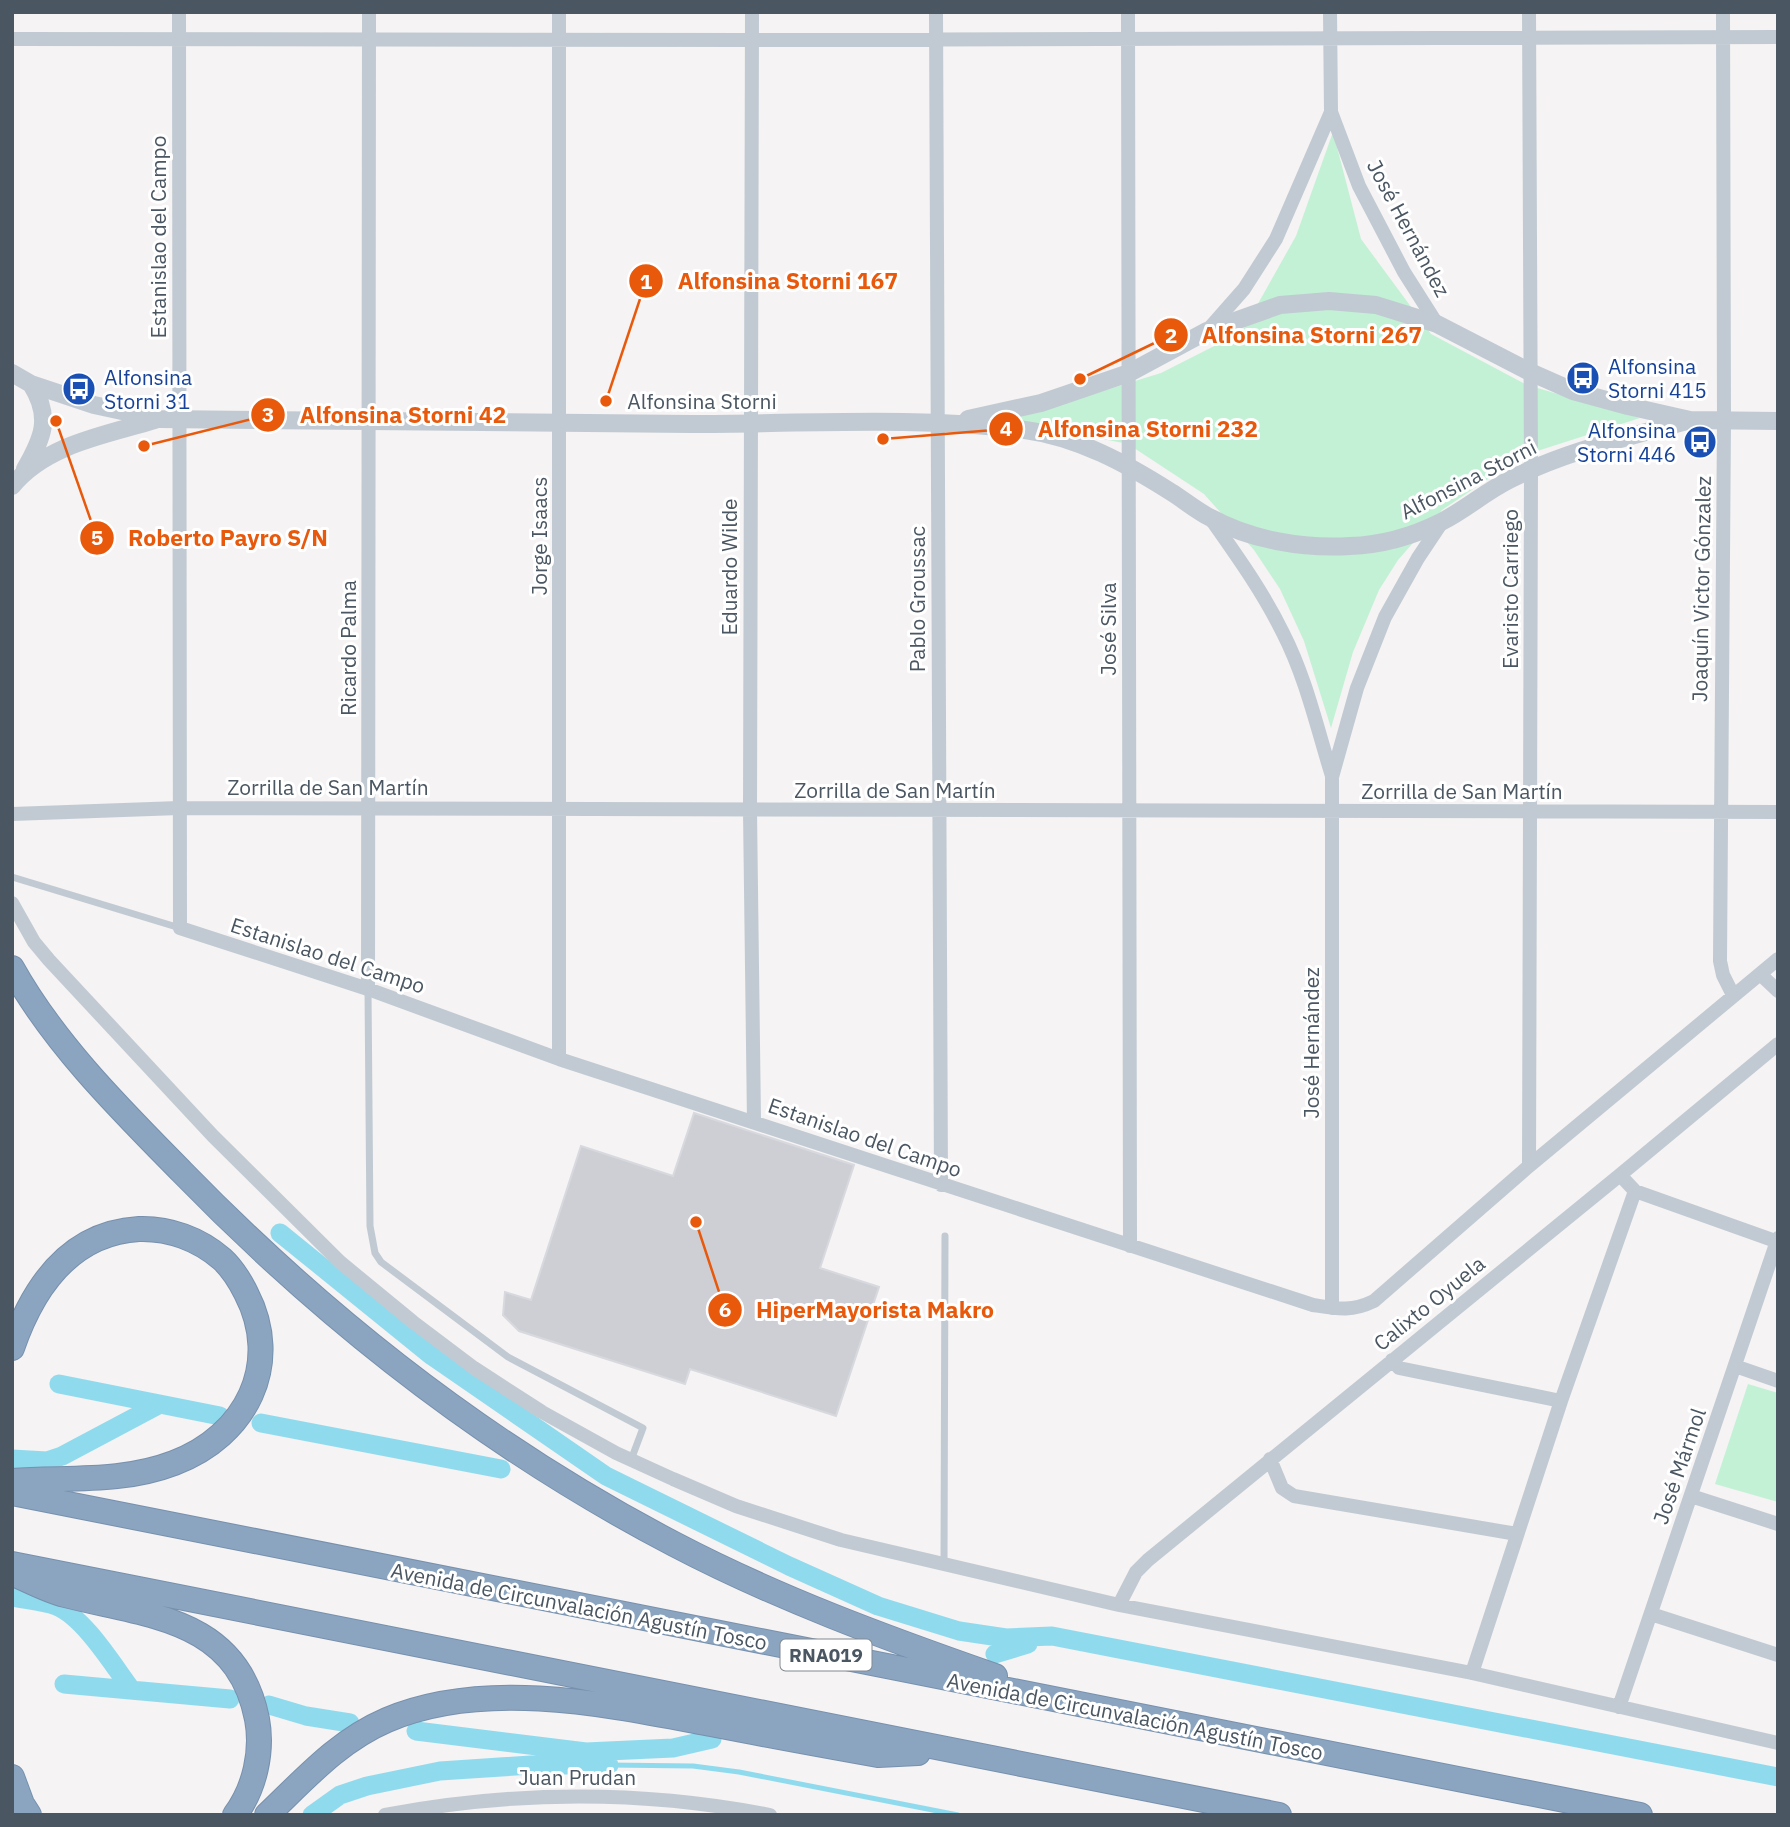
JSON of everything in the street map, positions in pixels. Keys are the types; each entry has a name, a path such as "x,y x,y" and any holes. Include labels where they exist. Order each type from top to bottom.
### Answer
{"highway":[{"path":"12,968 39,1010 87,1070 206,1197 347,1326 472,1423 537,1466 610,1509 741,1577 856,1626 1078,1705"},
{"path":"12,1348 22,1322 44,1283 72,1253 88,1242 108,1234 150,1229 170,1231 190,1238 222,1259 232,1270 257,1317 261,1352 253,1393 243,1411 230,1428 198,1453 149,1471 119,1477 12,1481"},
{"name":"Avenida de Circunvalación Agustín Tosco","path":"12,1493 1640,1815"},
{"path":"12,1564 1279,1815"},
{"path":"12,1573 62,1595 175,1621 195,1631 227,1657 248,1689 259,1729 256,1769 249,1790 235,1815"},
{"path":"267,1815 327,1757 363,1732 415,1710 481,1700 561,1701 607,1705 878,1755 957,1751"},
{"path":"12,1777 29,1815"}],"street":[{"name":"Estanislao del Campo","path":"179,12 180,928 368,989 559,1059 1300,1301 1332,1308"},
{"name":"Ricardo Palma","path":"368,989 369,12"},
{"name":"Jorge Isaacs","path":"559,12 559,1059"},
{"name":"Eduardo Wilde","path":"752,12 750,811 754,1122"},
{"name":"Pablo Groussac","path":"936,12 944,423 939,811 941,1185"},
{"name":"José Silva","path":"1128,12 1130,1246"},
{"name":"José Hernández","path":"1331,12 1331,111 1359,186 1404,272 1437,324"},
{"name":"Evaristo Carriego","path":"1529,12 1529,1166"},
{"name":"Joaquín Victor Gónzalez","path":"1723,12 1724,421 1720,961 1723,975 1733,995"},
{"path":"12,38 752,40 1778,37"},
{"name":"José Hernández","path":"1207,331 1244,289 1276,239 1331,111"},
{"name":"Alfonsina Storni","path":"944,423 1041,403 1129,373 1207,331 1280,305 1329,301 1376,305 1437,324 1573,391 1690,421 1778,421"},
{"name":"Alfonsina Storni","path":"12,373 31,384 94,405 159,419 560,424 944,423 1030,431 1087,448 1129,467 1211,519 1278,541 1320,547 1380,543 1407,536 1442,522 1509,480 1531,470 1618,440 1690,421"},
{"path":"18,479 43,434 41,405 31,384"},
{"name":"Alfonsina Storni","path":"18,479 58,451 159,419"},
{"name":"José Hernández","path":"1211,519 1254,580 1284,635 1306,688 1332,777"},
{"name":"José Hernández","path":"1332,1308 1332,777 1356,688 1385,617 1442,522"},
{"name":"Zorrilla de San Martín","path":"12,814 179,808 1778,812"},
{"path":"12,903 33,942 49,960 172,1093 340,1262 441,1345 474,1368 542,1412 631,1460 736,1506 841,1540 1119,1605 1472,1672 1778,1743"},
{"name":"Calixto Oyuela","path":"1332,1308 1357,1309 1374,1301 1529,1166 1778,959"},
{"path":"1760,974 1778,991"},
{"name":"Calixto Oyuela","path":"1119,1605 1136,1572 1148,1560 1778,1044"},
{"path":"1620,1175 1635,1191 1778,1241"},
{"path":"1472,1672 1635,1191"},
{"name":"José Mármol","path":"1619,1707 1778,1241"},
{"path":"1392,1360 1399,1368 1562,1401"},
{"path":"1735,1366 1778,1381"},
{"path":"1270,1459 1282,1488 1294,1496 1517,1535"},
{"path":"1691,1496 1778,1524"},
{"path":"1651,1614 1778,1654"},
{"name":"Juan Prudan","path":"384,1815 440,1804 516,1797 597,1796 668,1800 769,1815"}],"lane":[{"path":"12,877 180,928"},
{"path":"368,989 370,1226 375,1253 381,1262 508,1357 643,1428 631,1460"},
{"path":"944,1565 945,1236"}],"green space":[{"path":"1333,132 1361,239 1431,334 1527,385 1640,418 1522,456 1442,510 1398,560 1379,590 1353,652 1331,728 1304,641 1280,589 1254,550 1204,494 1128,444 1009,420 1161,373 1242,332 1296,236"},
{"path":"1748,1384 1778,1393 1778,1502 1715,1484"}],"building":[{"path":"694,1113 854,1165 820,1268 879,1287 836,1416 690,1369 685,1384 519,1331 503,1315 505,1292 531,1300 581,1146 673,1176"}],"waterway":[{"path":"280,1233 432,1356 606,1476 789,1566 878,1606 959,1631 1006,1638 1052,1636 1778,1777"},
{"path":"59,1384 220,1416"},
{"path":"12,1459 47,1461 62,1456 158,1405"},
{"path":"261,1423 501,1469"},
{"path":"12,1597 51,1604 67,1612 97,1643 131,1689"},
{"path":"995,1654 1028,1644"},
{"path":"64,1684 230,1699"},
{"path":"269,1705 306,1716 350,1723"},
{"path":"416,1731 586,1752 673,1748 712,1739"},
{"path":"312,1815 340,1795 367,1786 440,1771 531,1765 609,1765"},
{"path":"609,1765 693,1766 739,1772 958,1815"}],"place":[{"name":"Alfonsina Storni 415","path":"1583,378"},
{"name":"Alfonsina Storni 267","path":"1080,379"},
{"name":"Alfonsina Storni 31","path":"79,389"},
{"name":"Alfonsina Storni 167","path":"606,401"},
{"name":"Roberto Payro S/N","path":"56,421"},
{"name":"Alfonsina Storni 232","path":"883,439"},
{"name":"Alfonsina Storni 446","path":"1700,442"},
{"name":"Alfonsina Storni 42","path":"144,446"},
{"name":"HiperMayorista Makro","path":"696,1222"}]}
